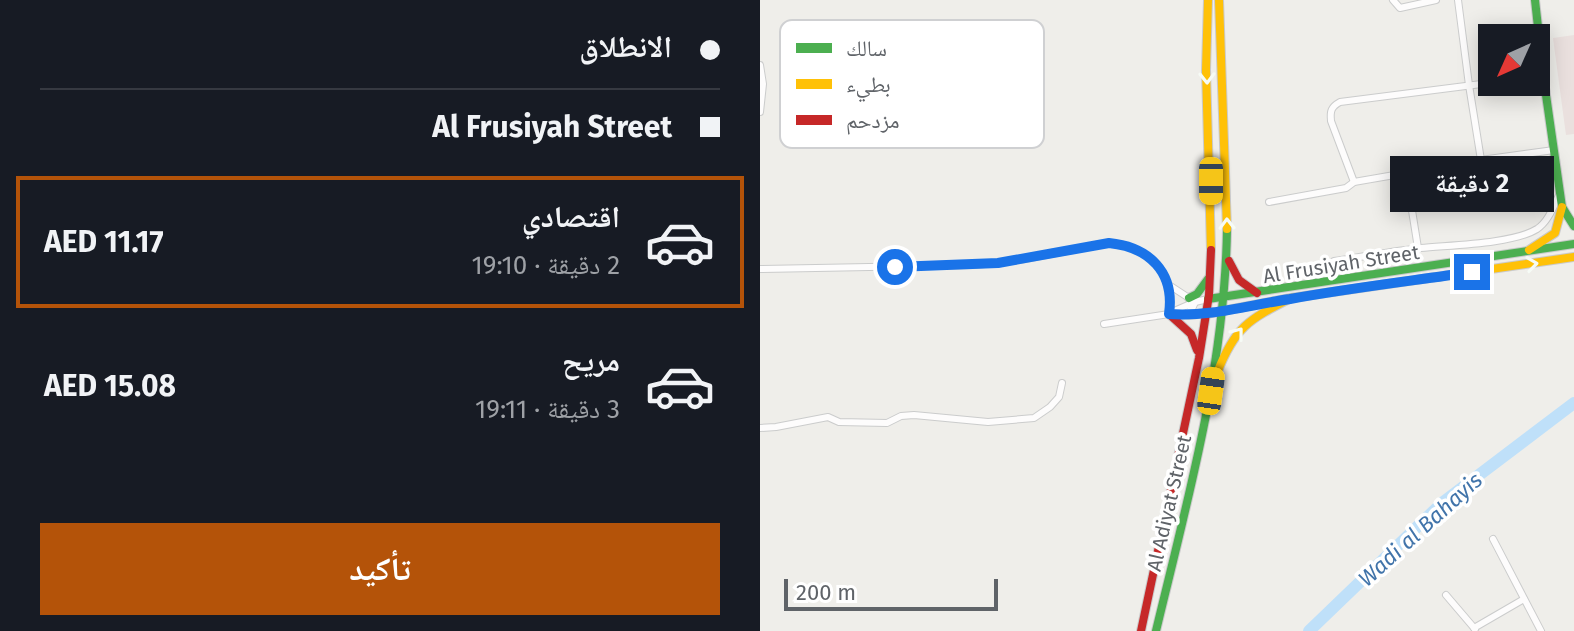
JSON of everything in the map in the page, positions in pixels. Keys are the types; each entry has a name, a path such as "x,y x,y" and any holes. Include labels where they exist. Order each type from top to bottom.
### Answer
{"main road":[{"name":"Al Adiyat Street","path":"1141,631 1199,361 1208,299 1211,181 1208,0"},
{"name":"Al Adiyat Street","path":"1156,631 1211,391 1222,311 1228,227 1219,0"},
{"path":"1535,0 1537,24"},
{"path":"1526,251 1555,233 1562,207 1544,96"},
{"path":"1562,207 1574,226"},
{"name":"Al Frusiyah Street","path":"1208,299 1574,244"},
{"name":"Al Frusiyah Street","path":"1206,314 1291,298 1574,257"},
{"path":"1227,258 1236,278 1243,286 1257,293"},
{"path":"1192,300 1210,276"},
{"path":"1211,391 1237,330 1255,316 1291,298"},
{"path":"1169,314 1192,334 1199,361"}],"street":[{"path":"1393,0 1400,8 1436,0"},
{"path":"1458,0 1481,160"},
{"path":"760,65 763,84 760,112"},
{"path":"1354,182 1331,121 1333,106 1340,102 1478,84"},
{"path":"1269,202 1346,188 1354,182 1554,150"},
{"path":"1406,173 1418,248"},
{"path":"1334,261 1521,236 1546,222 1560,193"},
{"path":"760,269 976,265 1109,243 1132,247 1159,267 1169,285 1169,314"},
{"path":"1169,285 1192,300"},
{"path":"1169,314 1192,300 1208,299"},
{"path":"1184,315 1192,309 1192,300"},
{"path":"1104,324 1169,314 1206,314"},
{"path":"760,428 828,417 839,422 887,423 901,416 914,415 988,422 1034,418 1059,397 1062,383"},
{"path":"1493,539 1541,631"},
{"path":"1446,595 1476,630 1524,599"}],"shaded area":[{"path":"1574,35 1574,134 1566,135 1553,38"}],"waterway":[{"name":"Wadi al Bahayis","path":"1309,631 1442,503 1574,403"}],"traffic: fast":[{"path":"1535,0 1562,207 1574,226"},
{"path":"1156,631 1203,432 1220,331 1227,229"},
{"path":"1208,299 1574,244"},
{"path":"1189,298 1197,294 1208,279"}],"traffic: slow":[{"path":"1208,0 1206,70 1211,250"},
{"path":"1219,0 1227,229"},
{"path":"1529,250 1555,233 1562,207"},
{"path":"1206,314 1291,298 1574,257"},
{"path":"1217,373 1230,345 1245,326 1291,298"}],"traffic: jam":[{"path":"1141,631 1199,358 1209,295 1211,250"},
{"path":"1229,261 1239,280 1257,293"},
{"path":"1169,314 1191,334 1197,350"}],"route":[{"path":"895,267 998,263 1109,243 1121,244 1142,252 1159,267 1169,285 1169,314 1189,316 1472,272"}]}
